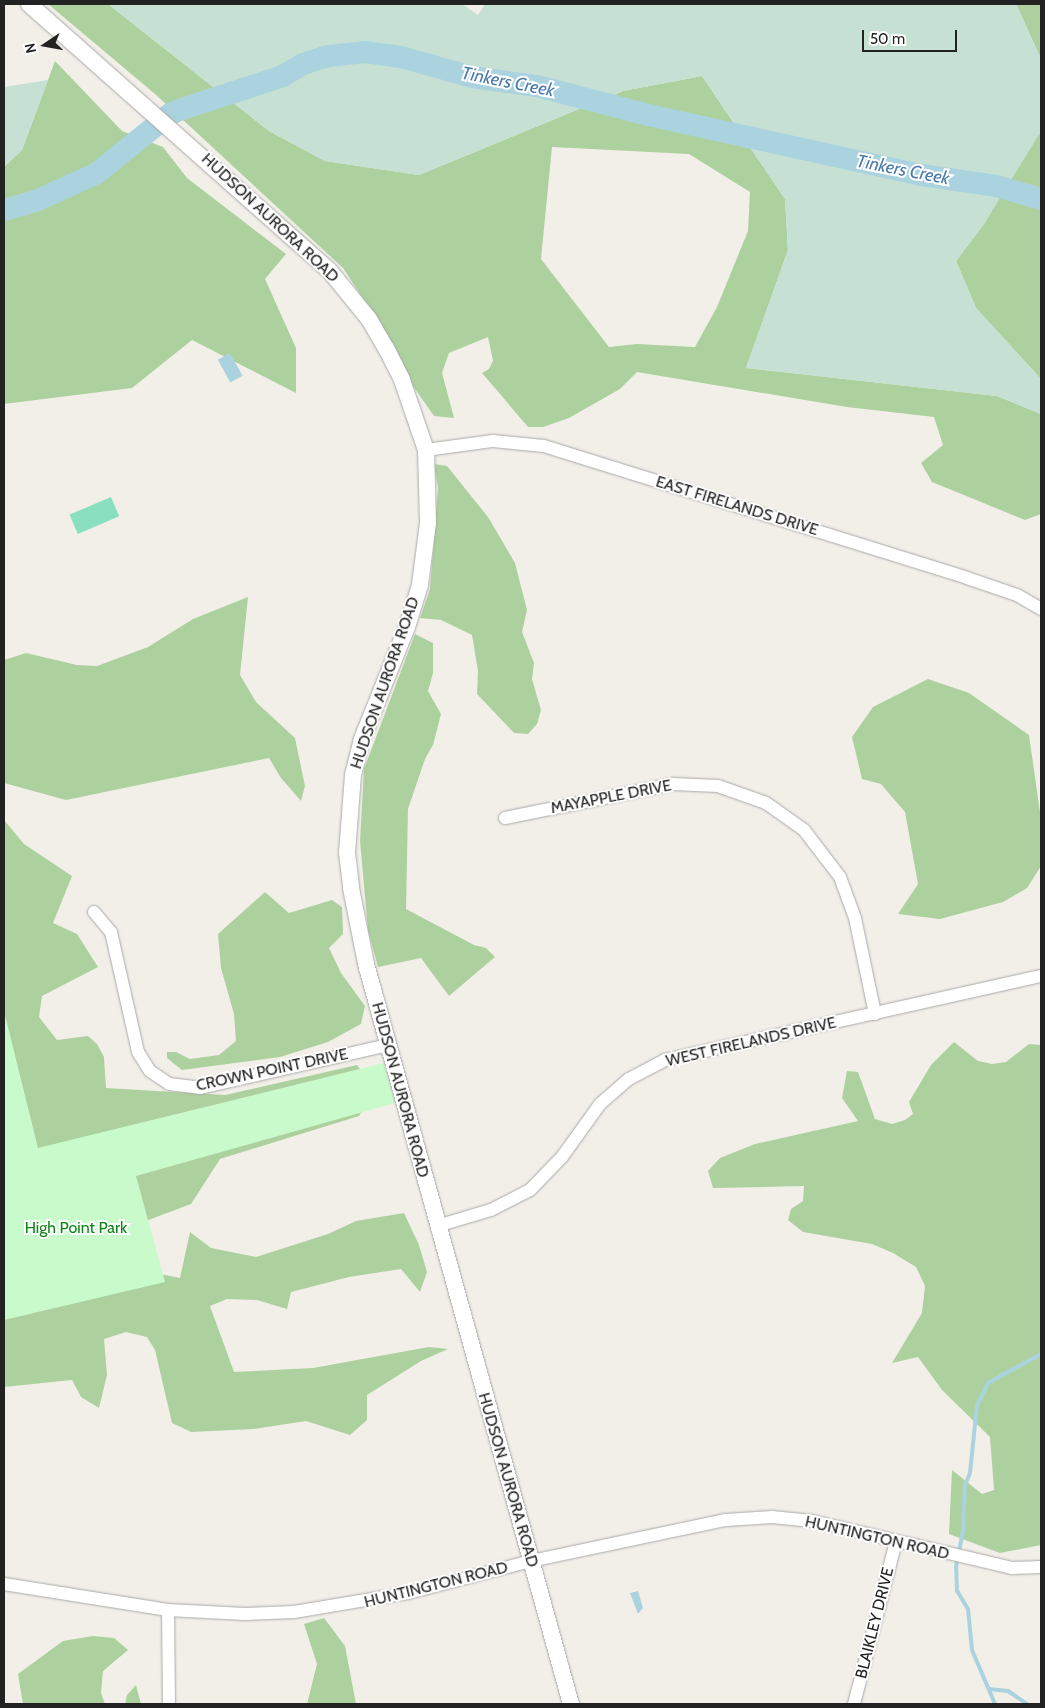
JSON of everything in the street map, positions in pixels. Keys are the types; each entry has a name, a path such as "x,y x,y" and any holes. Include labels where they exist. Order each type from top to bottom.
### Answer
{"street":[{"name":"HUDSON AURORA ROAD","path":"29,4 289,232 345,289 386,348 402,380 426,450 428,523 420,585 407,627 362,739 353,775 348,815 351,888 362,949 437,1226 571,1704"},
{"name":"EAST FIRELANDS DRIVE","path":"426,450 488,442 544,446 967,578 1017,595 1041,609"},
{"name":"MAYAPPLE DRIVE","path":"505,818 673,784 718,786 766,803 804,830 840,877 855,918 875,1014"},
{"name":"CROWN POINT DRIVE","path":"94,912 111,932 138,1052 150,1071 169,1084 200,1088 388,1044"},
{"name":"WEST FIRELANDS DRIVE","path":"437,1226 492,1210 530,1190 562,1157 600,1104 629,1079 651,1066 688,1053 875,1014 1041,976"},
{"name":"HUNTINGTON ROAD","path":"4,1584 168,1610 245,1614 324,1609 408,1593 531,1561 726,1520 772,1517 812,1521 1012,1568 1041,1567"},
{"name":"BLAIKLEY DRIVE","path":"854,1704 896,1542"},
{"path":"168,1610 169,1704"}],"green space":[{"path":"48,4 108,4 269,131 325,161 419,175 623,91 702,76 785,199 788,250 746,368 997,396 1041,414 1041,514 1025,520 932,482 921,463 943,445 934,417 847,407 637,372 620,389 569,418 543,427 528,427 482,373 489,369 493,361 488,337 449,353 442,373 454,418 434,416 408,379 387,335 343,268 155,94","holes":["552,147 689,154 750,192 748,231 717,307 695,347 637,344 609,347 541,259"]},
{"path":"108,4 462,4 478,15 485,4 1016,4 1041,59 1040,133 984,224 956,261 976,308 1041,379 1041,414 997,396 746,368 788,250 785,199 702,76 623,91 419,175 325,161 269,131"},
{"path":"1016,4 1041,4 1041,59"},
{"path":"55,61 122,131 163,147 187,178 286,254 265,279 296,348 296,393 192,340 132,388 4,404 4,167 22,150"},
{"path":"48,80 22,150 4,167 4,87"},
{"path":"1041,127 1041,379 976,308 956,261 984,224"},
{"path":"434,464 447,466 488,517 515,563 527,610 522,632 534,663 532,679 541,710 537,724 528,734 514,733 477,694 478,671 472,635 441,620 420,618 430,589 438,488"},
{"path":"111,497 119,516 78,534 70,515"},
{"path":"248,597 240,675 256,702 295,738 305,786 301,801 281,778 269,758 66,800 4,783 4,660 26,653 77,665 97,666 148,647 193,619"},
{"path":"415,634 433,643 433,673 428,691 441,714 433,745 425,759 408,809 406,909 474,945 486,948 495,957 449,996 421,958 378,967 368,930 360,841 364,769"},
{"path":"928,679 969,693 1029,735 1041,819 1041,866 1027,888 1003,902 940,919 898,914 918,884 905,812 881,784 862,779 852,737 873,707"},
{"path":"4,820 24,844 72,876 53,923 77,934 98,967 42,996 39,1017 57,1040 88,1036 97,1044 104,1057 106,1088 225,1095 357,1065 375,1089 359,1116 220,1159 191,1204 143,1222 150,1272 180,1278 190,1232 211,1248 256,1257 328,1234 356,1221 404,1213 419,1245 427,1272 420,1292 401,1269 349,1277 291,1292 287,1309 257,1300 227,1299 210,1306 234,1372 313,1368 429,1347 448,1349 421,1361 367,1395 367,1420 350,1435 306,1421 254,1429 191,1432 172,1423 155,1350 147,1337 126,1332 104,1339 107,1375 99,1408 81,1397 72,1380 4,1387"},
{"path":"265,892 289,913 332,900 342,907 343,934 329,948 341,973 365,1006 361,1024 328,1042 280,1057 182,1070 167,1058 167,1052 176,1052 190,1059 219,1055 236,1041 234,1014 221,968 218,934"},
{"name":"High Point Park","path":"4,1011 38,1148 384,1063 395,1103 136,1176 165,1282 4,1320"},
{"path":"954,1042 978,1061 992,1064 1006,1062 1029,1044 1041,1045 1041,1545 1000,1553 949,1534 952,1470 982,1494 994,1490 990,1437 942,1390 918,1357 892,1363 922,1313 925,1286 916,1267 893,1253 872,1244 803,1232 788,1220 791,1209 803,1201 804,1186 713,1188 708,1171 720,1158 755,1144 858,1121 842,1098 847,1071 858,1072 875,1119 892,1124 905,1120 913,1114 909,1102 931,1065"},
{"path":"324,1618 345,1646 356,1704 307,1704 317,1664 304,1624"},
{"path":"93,1636 114,1638 128,1650 103,1671 101,1693 105,1704 23,1704 18,1674 63,1641"},
{"path":"136,1685 141,1704 125,1704 127,1695"}],"water":[{"path":"230,353 243,376 230,383 218,360"},
{"path":"638,1591 643,1608 638,1614 630,1593"}],"waterway":[{"name":"Tinkers Creek","path":"4,210 38,200 97,173 170,114 283,76 303,64 328,56 365,52 401,57 472,77 537,86 648,115 921,175 996,186 1041,199"},
{"path":"995,1704 972,1650 968,1609 957,1591 956,1567 963,1531 965,1485 970,1473 977,1405 988,1383 1041,1354"},
{"path":"989,1689 1008,1691 1027,1704"}]}
